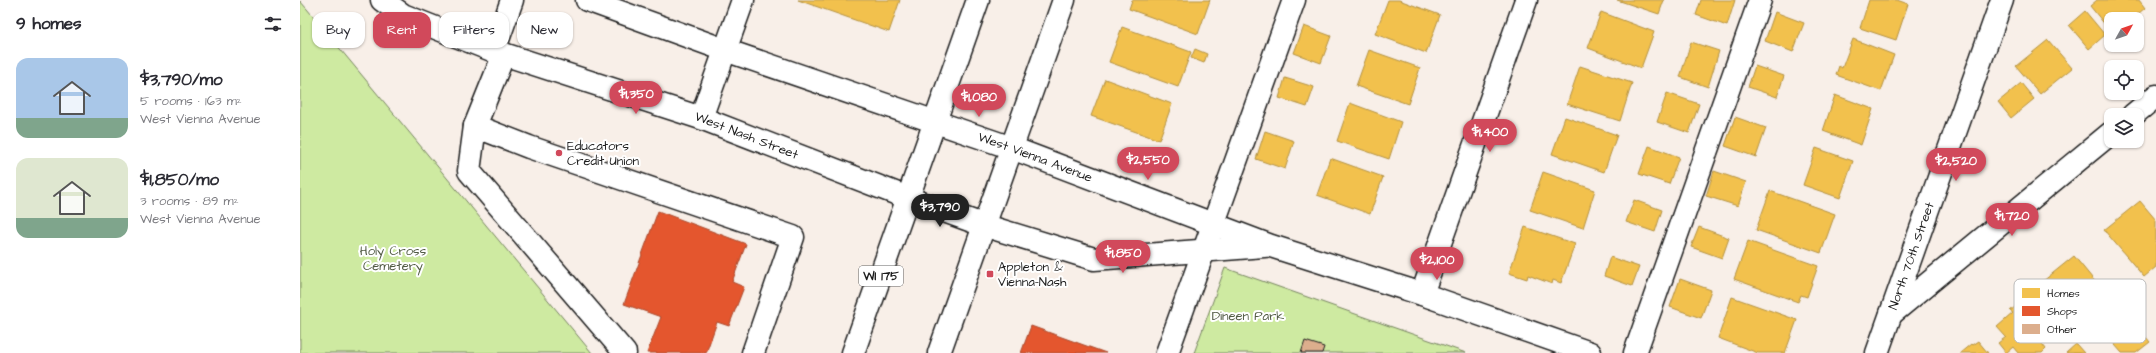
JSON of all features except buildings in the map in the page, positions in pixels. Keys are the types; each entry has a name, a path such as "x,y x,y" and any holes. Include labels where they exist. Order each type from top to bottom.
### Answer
{"street":[{"name":"West Nash Street","path":"382,0 403,15 499,52 701,118 908,198"},
{"path":"512,0 499,52 475,126 468,171 625,353"},
{"path":"587,0 725,50 934,120"},
{"path":"701,118 743,0"},
{"name":"WI 175","path":"853,353 934,120 978,0"},
{"path":"939,353 983,225 1012,148 1064,0"},
{"path":"1167,353 1212,223 1294,0"},
{"path":"1422,294 1526,0"},
{"path":"1635,353 1760,0"},
{"name":"North 70th Street","path":"1877,353 2002,0"},
{"path":"2141,108 2156,96"},
{"name":"West Vienna Avenue","path":"934,120 1271,246 1422,294 1590,353"},
{"path":"475,126 529,147 793,237 754,353"},
{"path":"1891,314 2104,139"},
{"name":"West Vienna Avenue","path":"908,198 983,225 1094,259 1271,246"}],"green space":[{"name":"Holy Cross Cemetery","path":"300,1 312,15 312,48 339,48 592,353 300,353"},
{"name":"Dineen Park","path":"1225,268 1466,353 1194,353"}],"place":[{"name":"Educators Credit Union","path":"559,153"},
{"name":"Appleton & Vienna-Nash","path":"990,274"}]}
